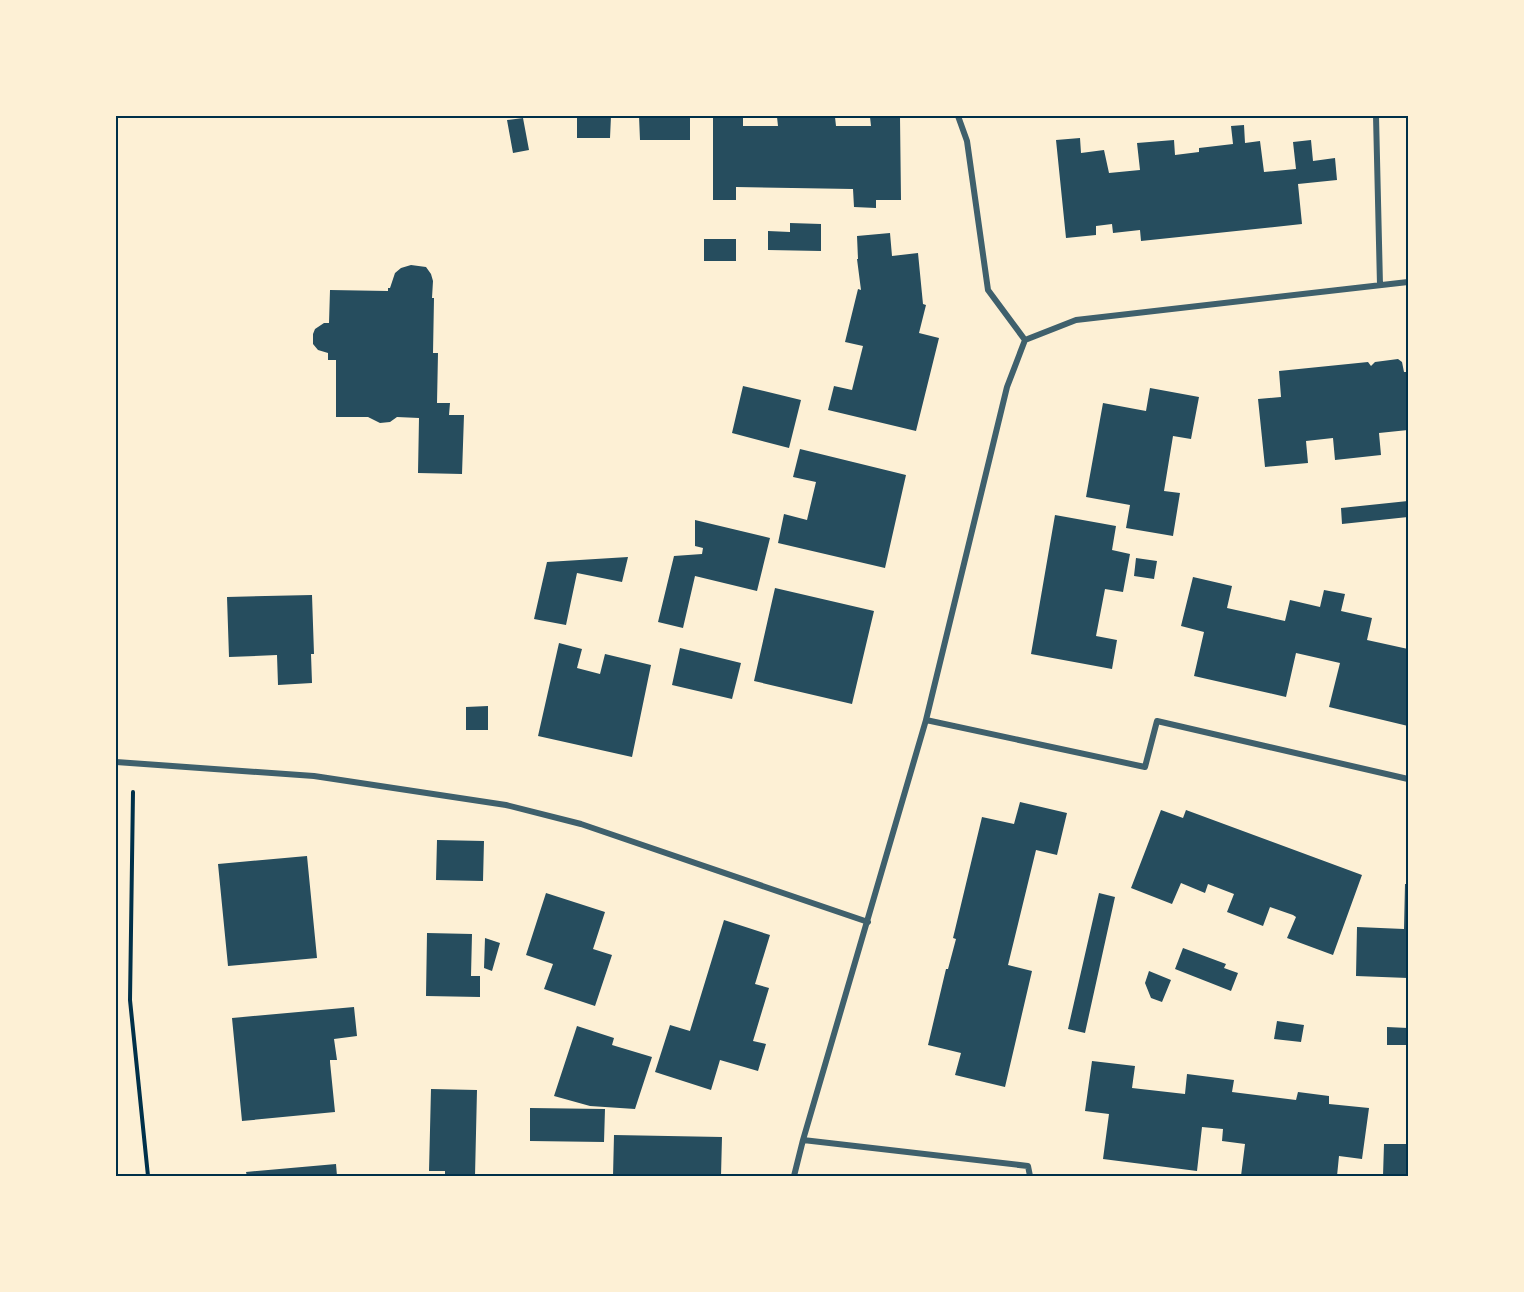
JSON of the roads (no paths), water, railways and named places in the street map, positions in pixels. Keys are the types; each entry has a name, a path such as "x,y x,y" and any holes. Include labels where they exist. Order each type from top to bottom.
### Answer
{"street":[{"path":"958,116 967,141 988,290 1025,340"},
{"path":"1376,116 1380,285"},
{"path":"794,1176 926,720 1007,387 1025,340 1076,320 1408,282"},
{"path":"926,720 1145,767 1156,721 1408,779"},
{"path":"116,762 314,776 506,805 581,824 868,922"},
{"path":"803,1140 1028,1166 1030,1176"}]}
